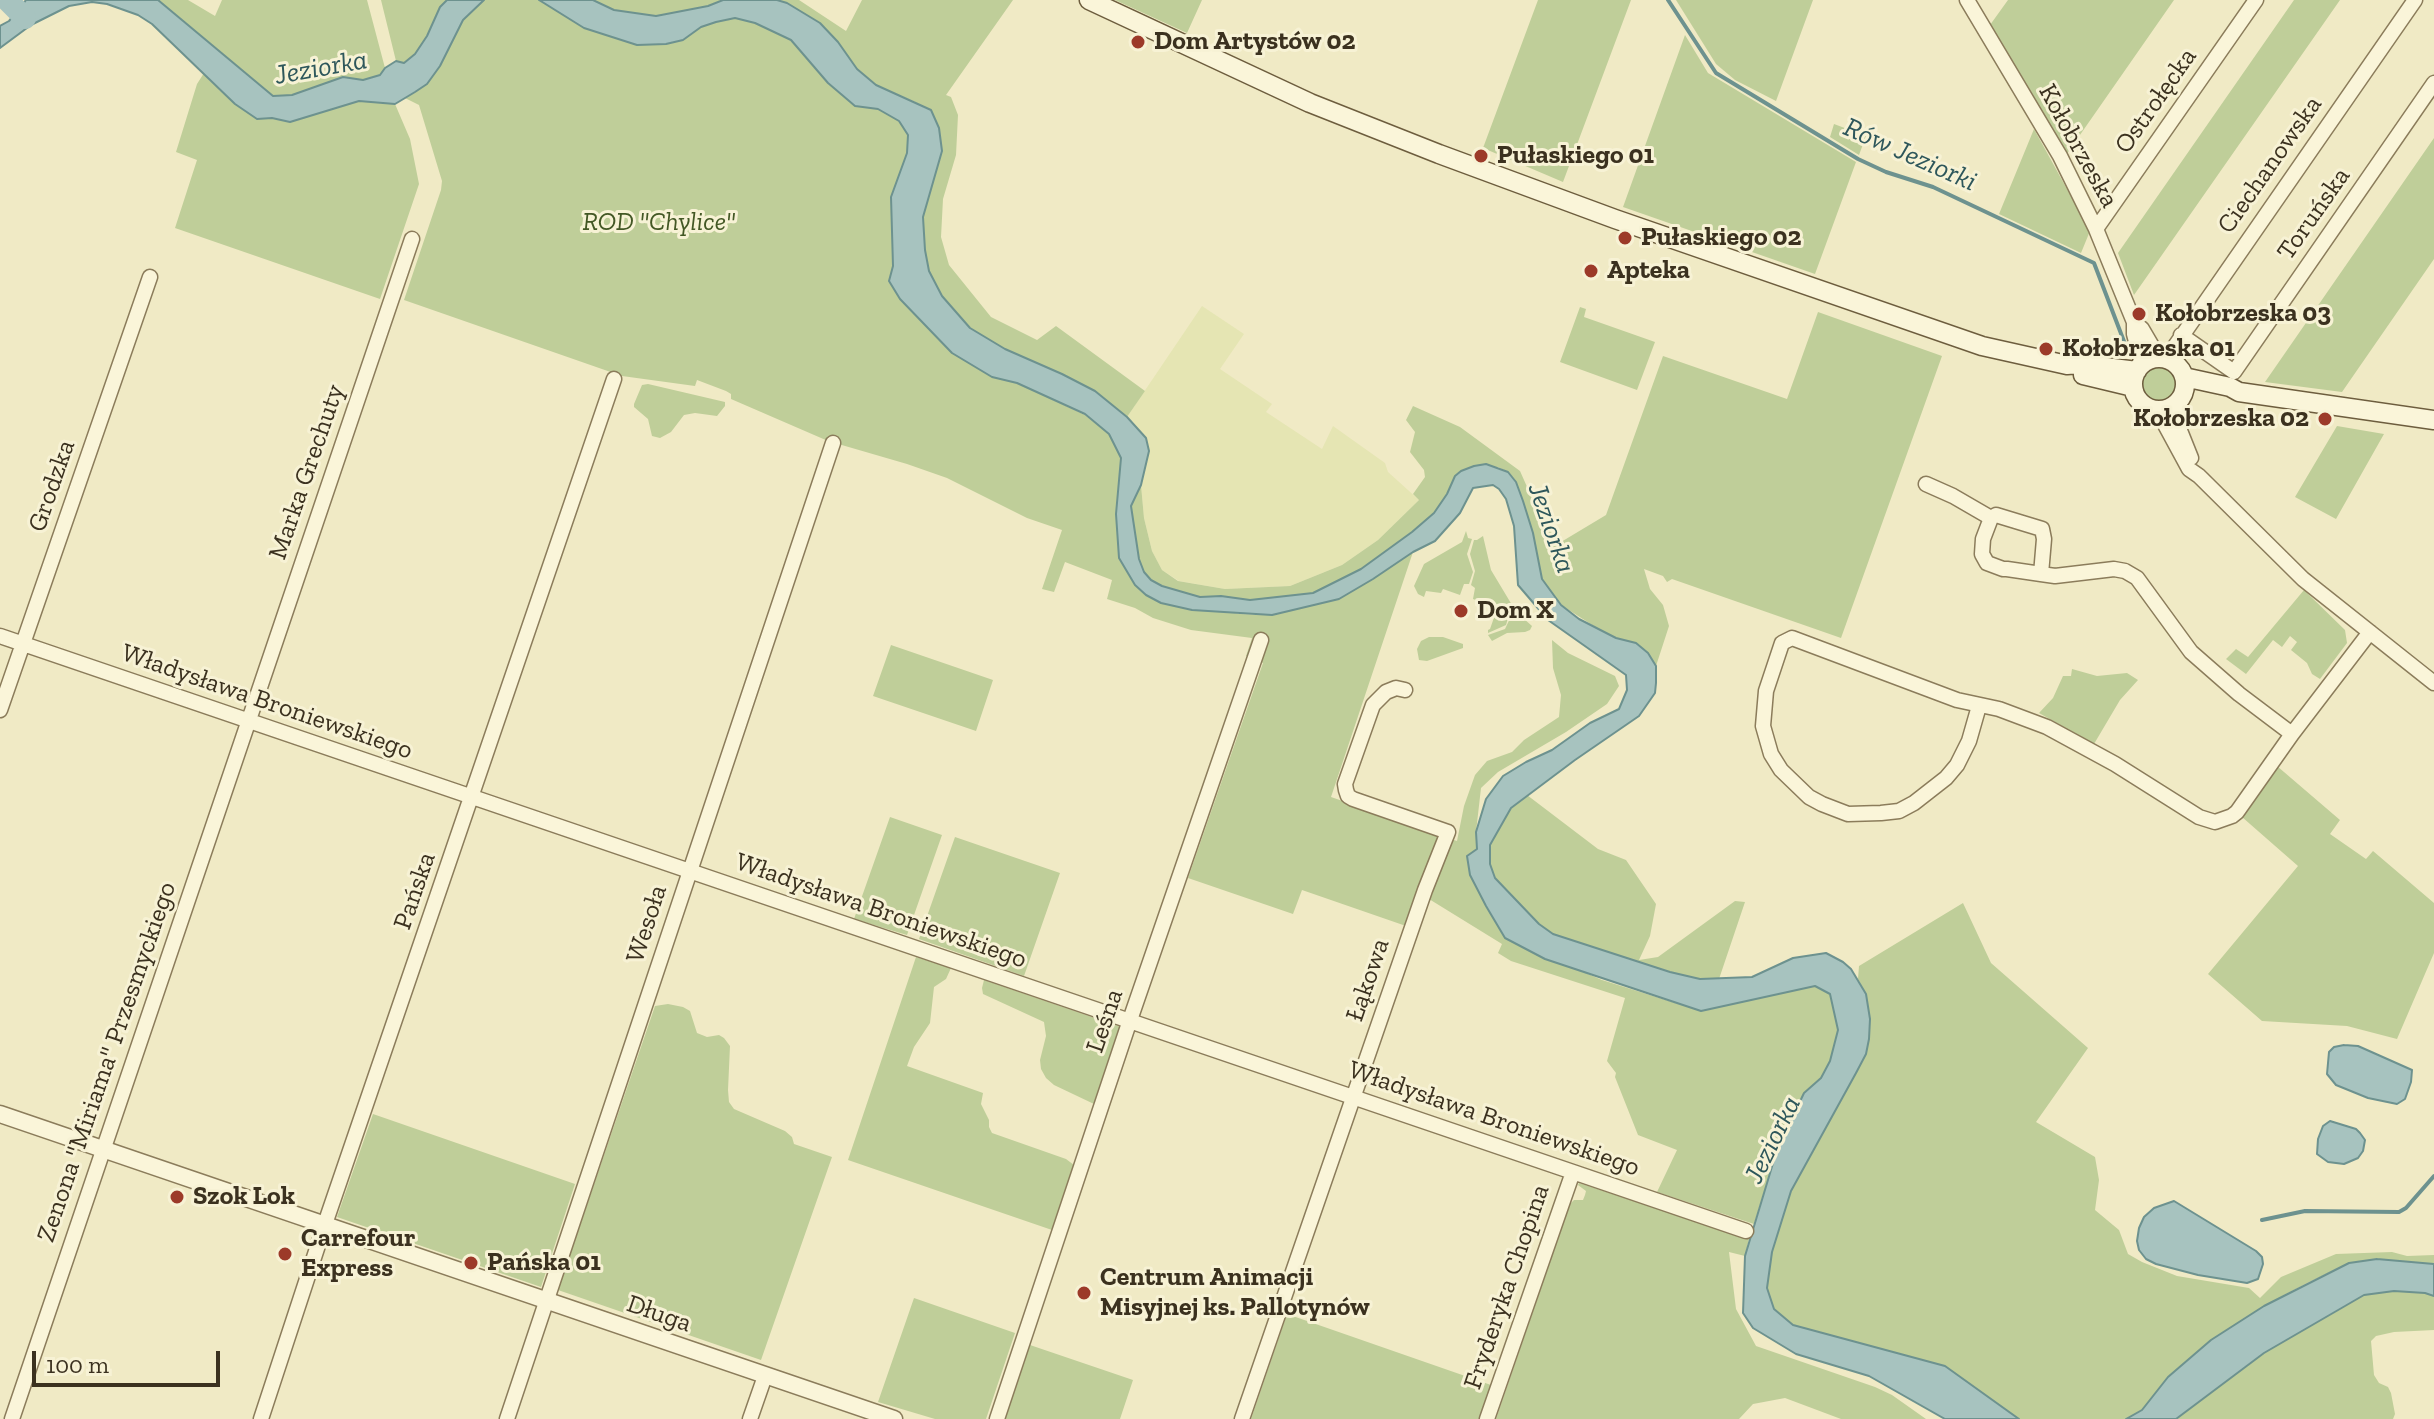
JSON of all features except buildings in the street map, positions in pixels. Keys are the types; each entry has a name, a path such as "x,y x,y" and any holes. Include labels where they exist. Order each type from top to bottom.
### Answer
{"main road":[{"path":"1089,0 1297,97 1477,169 1932,330 1982,346 2067,365 2178,366 2175,396"},
{"path":"2147,368 2140,402 2230,387 2239,392 2434,420"}],"street":[{"name":"Kołobrzeska","path":"1967,0 2060,156 2096,229 2134,322 2134,334 2147,368"},
{"name":"Ostrołęcka","path":"2096,229 2256,0"},
{"name":"Ciechanowska","path":"2147,368 2181,335 2415,0"},
{"name":"Toruńska","path":"2181,335 2234,372 2434,83"},
{"name":"Marka Grechuty","path":"247,721 412,239"},
{"name":"Grodzka","path":"0,710 150,277"},
{"name":"Pańska","path":"261,1419 614,379"},
{"path":"2175,396 2182,459 2189,469 2303,579 2434,683"},
{"name":"Wesoła","path":"507,1419 833,443"},
{"path":"1926,484 1991,518"},
{"path":"2041,574 2042,529 1996,515 1991,518 1983,539 1982,554 1987,563 2003,569 2041,574 2058,576 2114,569 2125,571 2137,578 2191,652 2292,734"},
{"path":"1979,706 1963,753 1946,778 1914,803 1899,811 1881,813 1848,814 1809,797 1781,770 1771,754 1763,726 1766,691 1782,643 1792,638 1957,700 1999,709 2047,727 2115,764 2199,817 2215,822 2237,812 2370,632"},
{"name":"Władysława Broniewskiego","path":"0,636 1746,1231"},
{"name":"Leśna","path":"997,1419 1261,640"},
{"name":"Łąkowa","path":"1242,1419 1425,890 1448,832 1353,799 1346,790 1345,784 1373,705 1386,692 1396,688 1405,690"},
{"name":"Zenona \"Miriama\" Przesmyckiego","path":"12,1419 247,721"},
{"name":"Długa","path":"0,1114 894,1419"},
{"name":"Fryderyka Chopina","path":"1487,1419 1573,1172"},
{"path":"750,1419 765,1376"}],"green space":[{"path":"158,0 188,0 215,16 222,0 367,0 385,68 380,75 363,80 343,77 292,95 273,96"},
{"path":"381,0 447,0 440,7 415,54 404,63 396,61"},
{"name":"ROD \"Chylice\"","path":"484,0 539,0 584,28 683,40 701,27 716,22 735,18 755,23 791,40 828,83 855,106 878,109 899,121 908,134 907,153 891,197 891,272 900,299 952,353 992,377 1017,383 1085,415 1109,434 1121,458 1116,515 1135,585 1239,614 1272,615 1339,599 1413,552 1331,797 1441,835 1406,926 1302,890 1293,914 1188,878 1263,663 1246,656 1252,638 1191,630 1153,618 1107,599 1112,580 1065,562 1054,592 1042,589 1062,530 1027,518 947,478 828,441 731,399 731,394 726,391 697,380 695,386 622,376 404,300 442,181 419,105 405,98 427,84 440,66 463,20"},
{"path":"593,0 723,0 656,16 614,10"},
{"path":"777,0 799,0 846,31 862,0 1013,0 946,95 951,97 958,115 956,155 943,199 941,237 949,265 991,317 1037,340 1056,326 1145,391 1127,417 1095,391 1005,349 970,328 942,296 929,271 925,250 923,217 931,187 915,102 876,85 857,69 838,42 787,3"},
{"path":"1115,0 1202,0 1187,33"},
{"path":"1538,0 1631,0 1563,182 1483,148"},
{"path":"1676,0 1813,0 1776,101 1735,80 1716,64"},
{"path":"2008,0 2174,0 2066,155 1990,25"},
{"path":"2294,0 2340,0 2134,295 2118,253"},
{"path":"1685,35 1708,73 1856,162 1815,274 1623,207"},
{"path":"204,73 257,119 290,122 359,101 395,104 410,139 419,184 380,299 175,228 197,160 176,152 197,84"},
{"path":"1834,124 1866,136 1859,155 1830,137"},
{"path":"2034,129 2090,231 2081,253 1999,214"},
{"path":"2434,138 2434,259 2342,392 2265,382"},
{"path":"1202,306 1244,334 1220,369 1272,404 1266,412 1322,449 1333,426 1385,463 1388,472 1419,500 1378,540 1342,565 1290,586 1225,589 1179,581 1162,570 1152,551 1144,518 1141,485 1149,451 1134,423 1127,417"},
{"path":"1580,307 1586,309 1584,317 1655,342 1637,390 1560,362"},
{"path":"1818,312 1942,356 1841,638 1672,579 1667,582 1663,576 1644,569 1650,589 1663,605 1669,626 1656,666 1648,653 1636,643 1600,630 1561,605 1541,579 1533,533 1516,482 1508,472 1498,467 1455,476 1434,513 1412,532 1361,569 1313,593 1250,600 1200,597 1151,580 1139,559 1131,505 1141,485 1144,518 1152,551 1162,570 1178,581 1225,589 1290,586 1342,565 1378,540 1419,500 1413,494 1425,477 1424,470 1410,452 1415,432 1406,420 1413,406 1460,427 1520,471 1544,525 1561,542 1606,515 1663,356 1787,399"},
{"path":"2160,366 2173,372 2179,385 2173,398 2160,404 2147,398 2141,385 2147,372"},
{"path":"642,385 725,402 725,406 717,416 684,415 671,432 660,438 652,436 648,419 634,407"},
{"path":"2337,426 2384,434 2336,519 2295,497"},
{"path":"1466,531 1468,538 1472,539 1467,554 1473,572 1469,584 1464,584 1460,595 1443,589 1441,593 1426,591 1424,597 1418,594 1414,586 1424,564 1462,542"},
{"path":"1483,536 1491,570 1512,605 1506,625 1488,633 1496,612 1489,609 1489,605 1473,599 1475,588 1471,585 1475,571 1470,554 1474,540"},
{"path":"2304,590 2345,630 2347,643 2320,679 2291,650 2297,642 2290,636 2282,647 2273,640 2246,674 2226,659 2236,649 2248,657"},
{"path":"1514,610 1532,626 1530,630 1507,633 1492,641 1488,635 1505,629"},
{"path":"1429,637 1443,637 1463,644 1463,648 1427,661 1419,660 1417,649 1421,641"},
{"path":"1552,640 1568,653 1615,676 1619,686 1607,704 1498,772 1481,788 1477,849 1470,875 1505,938 1602,980 1701,1011 1815,986 1830,994 1838,1030 1830,1061 1821,1078 1804,1093 1777,1150 1754,1224 1657,1192 1677,1150 1638,1135 1616,1073 1607,1061 1625,998 1511,961 1498,953 1502,944 1429,899 1451,839 1457,841 1464,806 1475,775 1487,761 1512,752 1524,740 1559,717 1561,695 1553,668"},
{"path":"891,645 993,680 976,731 873,696"},
{"path":"2072,669 2097,676 2127,673 2138,680 2120,700 2094,744 2039,713 2053,698 2063,676 2071,676"},
{"path":"2277,766 2340,820 2330,834 2366,859 2373,851 2434,903 2434,953 2397,1039 2347,1026 2262,1021 2208,974 2298,866 2242,817"},
{"path":"1527,795 1598,849 1626,860 1656,904 1650,936 1639,960 1658,957 1735,901 1745,902 1719,979 1700,979 1670,972 1553,934 1539,924 1495,879 1490,864 1490,845 1511,808"},
{"path":"890,817 942,835 907,935 854,919"},
{"path":"955,837 1060,873 1024,976 919,939"},
{"path":"1963,903 1991,963 2088,1048 2036,1122 2095,1157 2099,1180 2095,1210 2119,1230 2128,1254 2177,1276 2249,1288 2260,1298 2281,1277 2336,1254 2392,1252 2407,1256 2434,1255 2434,1264 2377,1259 2349,1263 2307,1283 2211,1340 2168,1377 2142,1410 2126,1419 2019,1419 1945,1366 1793,1325 1774,1309 1767,1288 1772,1252 1791,1191 1866,1054 1866,994 1858,979 1859,966"},
{"path":"916,957 951,968 946,979 934,987 930,1023 914,1047 907,1066 983,1093 981,1104 992,1133 1066,1159 1074,1165 1052,1230 848,1160"},
{"path":"984,980 1121,1027 1094,1104 1046,1078 1040,1060 1046,1036 1044,1022 983,994"},
{"path":"668,1004 690,1011 697,1033 707,1037 719,1035 730,1046 728,1090 729,1102 734,1109 785,1131 794,1144 832,1157 761,1360 558,1290 655,1006"},
{"path":"373,1114 575,1184 541,1287 337,1217"},
{"path":"1579,1183 1749,1239 1745,1256 1729,1252 1736,1309 1756,1346 1875,1387 1926,1419 1841,1419 1785,1398 1753,1404 1739,1419 1496,1419 1570,1204 1574,1200 1583,1200 1585,1195 1586,1191"},
{"path":"2394,1291 2434,1296 2434,1330 2394,1332 2376,1336 2371,1341 2374,1375 2391,1393 2393,1419 2176,1419 2264,1353 2342,1306 2364,1295"},
{"path":"914,1298 1015,1333 986,1419 935,1419 878,1402"},
{"path":"1287,1314 1491,1385 1479,1419 1251,1419"},
{"path":"1030,1345 1133,1380 1120,1419 1005,1419"}],"water":[{"path":"26,0 158,0 273,96 292,95 343,77 363,80 380,75 396,61 404,63 415,54 440,7 447,0 484,0 463,20 440,66 427,84 415,92 395,104 359,101 290,122 257,119 235,104 152,24 138,15 107,4 92,2 69,6 31,25 0,48 0,26 9,21"},
{"path":"539,0 593,0 614,10 656,16 723,0 777,0 820,23 857,69 876,85 931,110 939,128 942,151 923,217 929,271 942,296 970,328 1005,349 1095,391 1127,417 1146,438 1149,451 1141,485 1131,506 1144,572 1162,586 1200,597 1250,600 1313,593 1361,569 1412,532 1434,513 1461,471 1486,464 1508,472 1516,482 1523,501 1542,579 1561,605 1579,619 1616,638 1636,643 1648,653 1656,666 1656,683 1655,693 1639,716 1511,808 1490,845 1490,864 1495,878 1539,924 1553,934 1670,972 1700,979 1752,977 1793,958 1826,953 1851,969 1866,994 1870,1019 1866,1054 1791,1191 1772,1252 1767,1288 1774,1309 1793,1325 1945,1366 2019,1419 1945,1419 1869,1376 1796,1354 1753,1328 1743,1313 1745,1256 1777,1150 1804,1093 1821,1078 1830,1061 1838,1030 1830,994 1815,986 1701,1011 1545,959 1505,938 1486,906 1470,875 1467,856 1477,849 1476,832 1486,799 1503,776 1619,709 1627,690 1626,675 1548,620 1518,585 1514,526 1506,499 1499,489 1493,485 1473,488 1460,513 1435,541 1339,599 1272,615 1192,610 1161,603 1135,585 1119,558 1116,514 1121,458 1109,434 1085,414 1017,383 992,377 952,353 900,299 889,281 893,266 891,197 907,153 908,135 899,121 878,109 855,106 828,83 791,40 755,23 735,18 701,27 683,40 637,45 584,28"},
{"path":"2358,1046 2412,1070 2405,1099 2397,1104 2368,1098 2336,1085 2327,1074 2329,1052 2334,1047"},
{"path":"2330,1121 2360,1133 2365,1140 2358,1158 2344,1164 2328,1162 2317,1154 2323,1126"},
{"path":"2174,1201 2256,1251 2262,1257 2263,1264 2258,1279 2247,1283 2198,1275 2146,1259 2137,1241 2144,1217 2154,1208"},
{"path":"2377,1259 2434,1264 2434,1296 2394,1291 2364,1295 2264,1353 2176,1419 2126,1419 2142,1410 2168,1377 2211,1340 2264,1306 2349,1263"}],"waterway":[{"name":"Jeziorka","path":"7,0 25,18"},
{"name":"Rów Jeziorki","path":"1668,0 1716,73 1858,159 1933,187 2094,263 2125,344"},
{"path":"2262,1220 2305,1211 2399,1212 2434,1176"}],"place":[{"name":"Dom Artystów 02","path":"1138,42"},
{"name":"Pułaskiego 01","path":"1481,156"},
{"name":"Pułaskiego 02","path":"1625,238"},
{"name":"Apteka","path":"1591,271"},
{"name":"Kołobrzeska 03","path":"2139,314"},
{"name":"Kołobrzeska 01","path":"2046,349"},
{"name":"Kołobrzeska 02","path":"2325,419"},
{"name":"Dom X","path":"1461,611"},
{"name":"Szok Lok","path":"177,1197"},
{"name":"Carrefour Express","path":"285,1254"},
{"name":"Pańska 01","path":"471,1263"},
{"name":"Centrum Animacji Misyjnej ks. Pallotynów","path":"1084,1293"}]}
